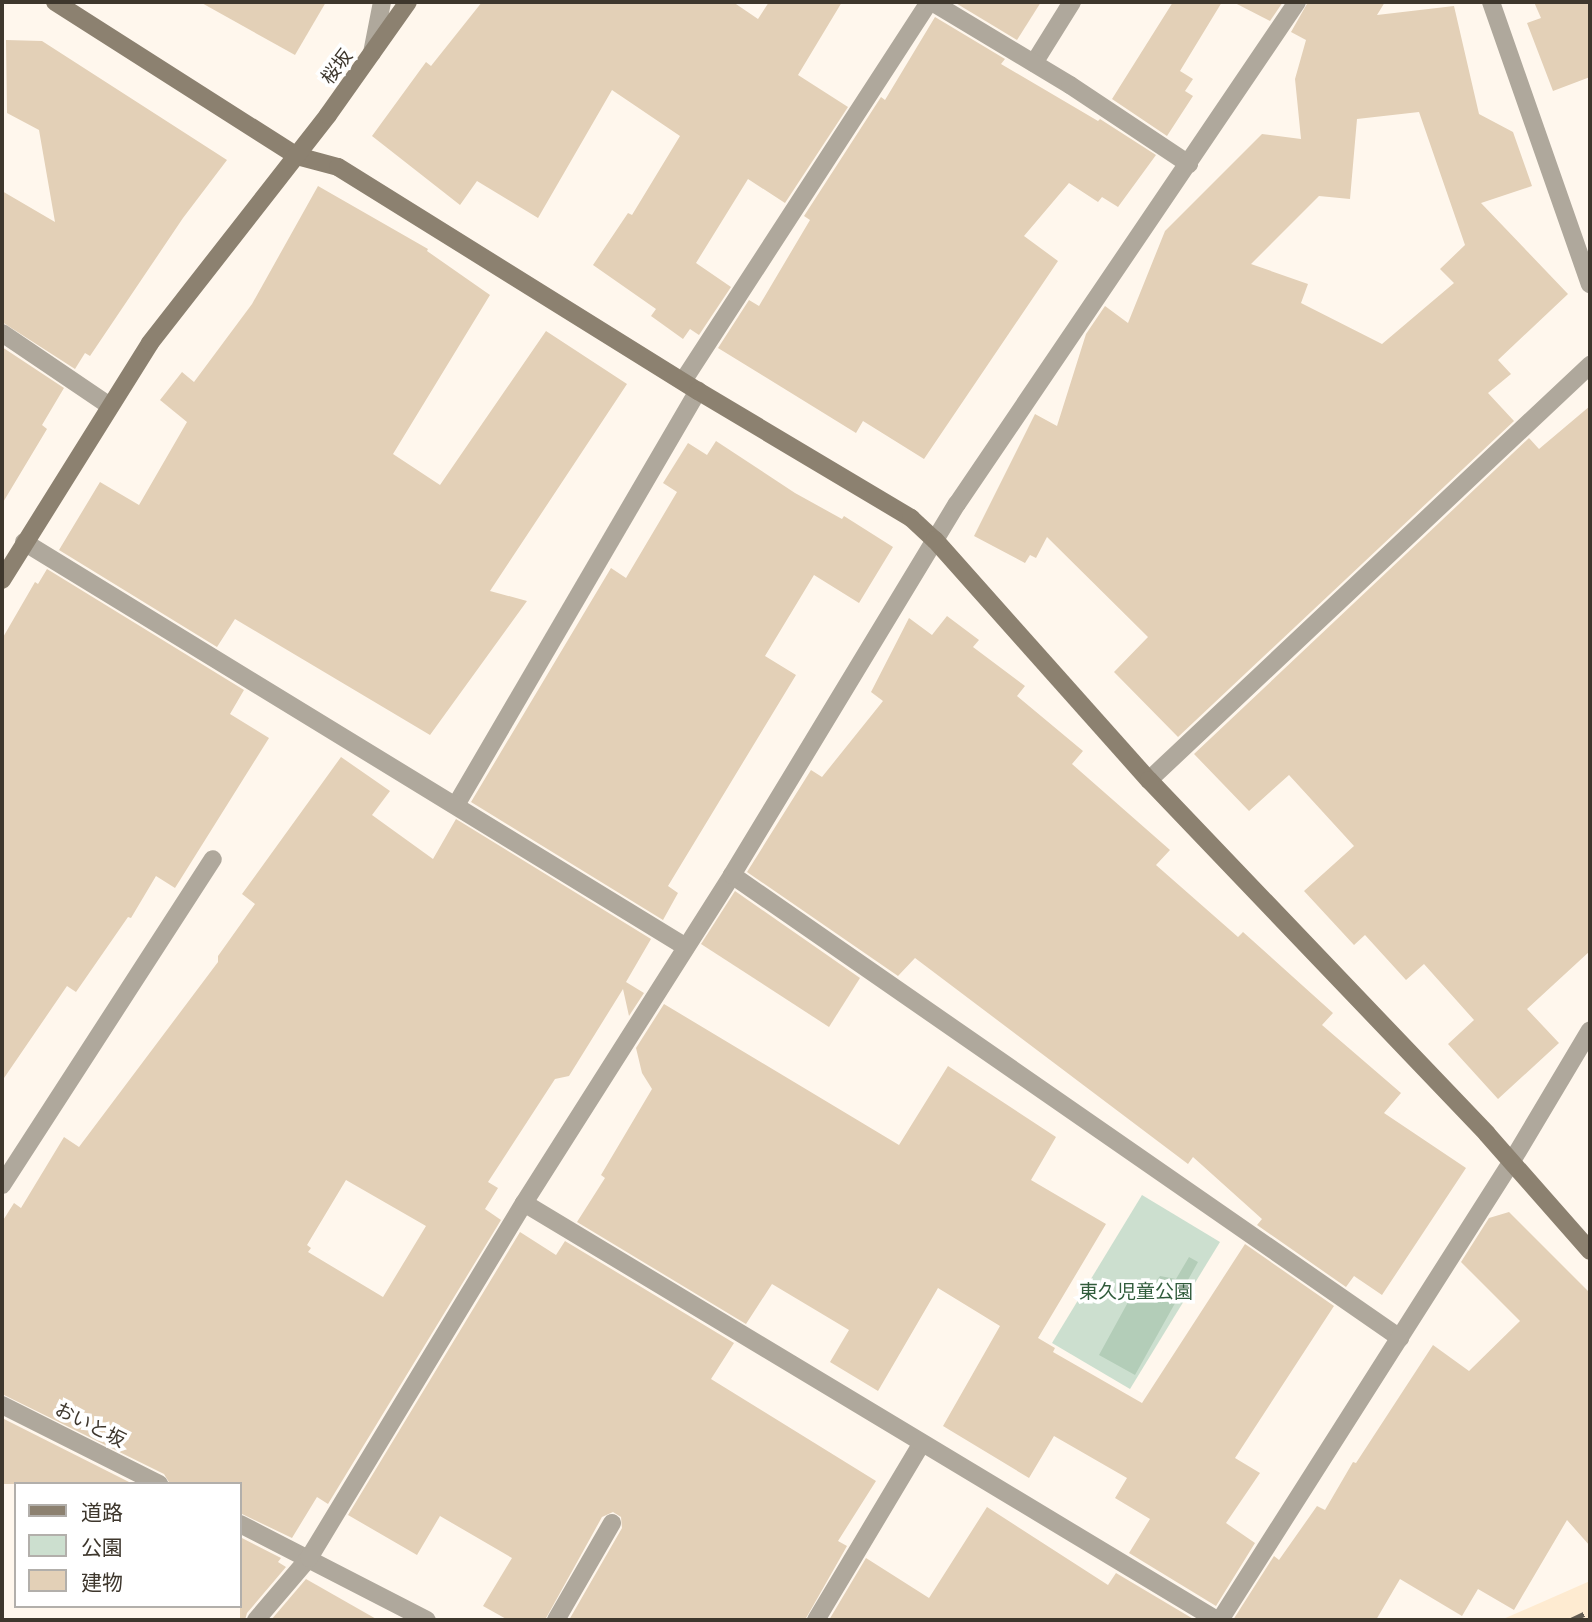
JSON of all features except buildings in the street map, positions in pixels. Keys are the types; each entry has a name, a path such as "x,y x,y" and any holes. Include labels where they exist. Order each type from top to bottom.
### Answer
{"street":[{"path":"55,2 297,156 338,167 690,386 911,518 935,540 1149,780 1512,1161 1590,1251"},
{"path":"371,56 382,2"},
{"name":"桜坂","path":"2,580 150,344 297,156 408,2"},
{"path":"456,805 690,386 931,2 1034,63 1189,163"},
{"path":"1034,63 1072,2"},
{"path":"256,1620 309,1558 524,1203 732,875 935,540 1297,2"},
{"path":"1491,2 1590,284"},
{"path":"2,333 110,406"},
{"path":"1149,780 1590,365"},
{"path":"24,542 686,947"},
{"path":"2,1185 213,859"},
{"path":"732,875 1400,1338"},
{"path":"524,1203 1218,1620 1512,1161 1590,1030"},
{"name":"おいと坂","path":"2,1405 155,1482"},
{"path":"816,1620 922,1443"},
{"path":"556,1620 612,1523"},
{"path":"242,1525 427,1620"}],"shaded area":[{"path":"1590,1581 1590,1620 1501,1620"}],"green space":[{"name":"東久児童公園","path":"1142,1195 1220,1242 1130,1389 1052,1343"},
{"path":"1189,1257 1198,1262 1135,1375 1099,1355 1133,1293 1148,1292 1160,1276 1176,1279"}],"railway":[{"path":"1571,1620 1590,1611"}]}
